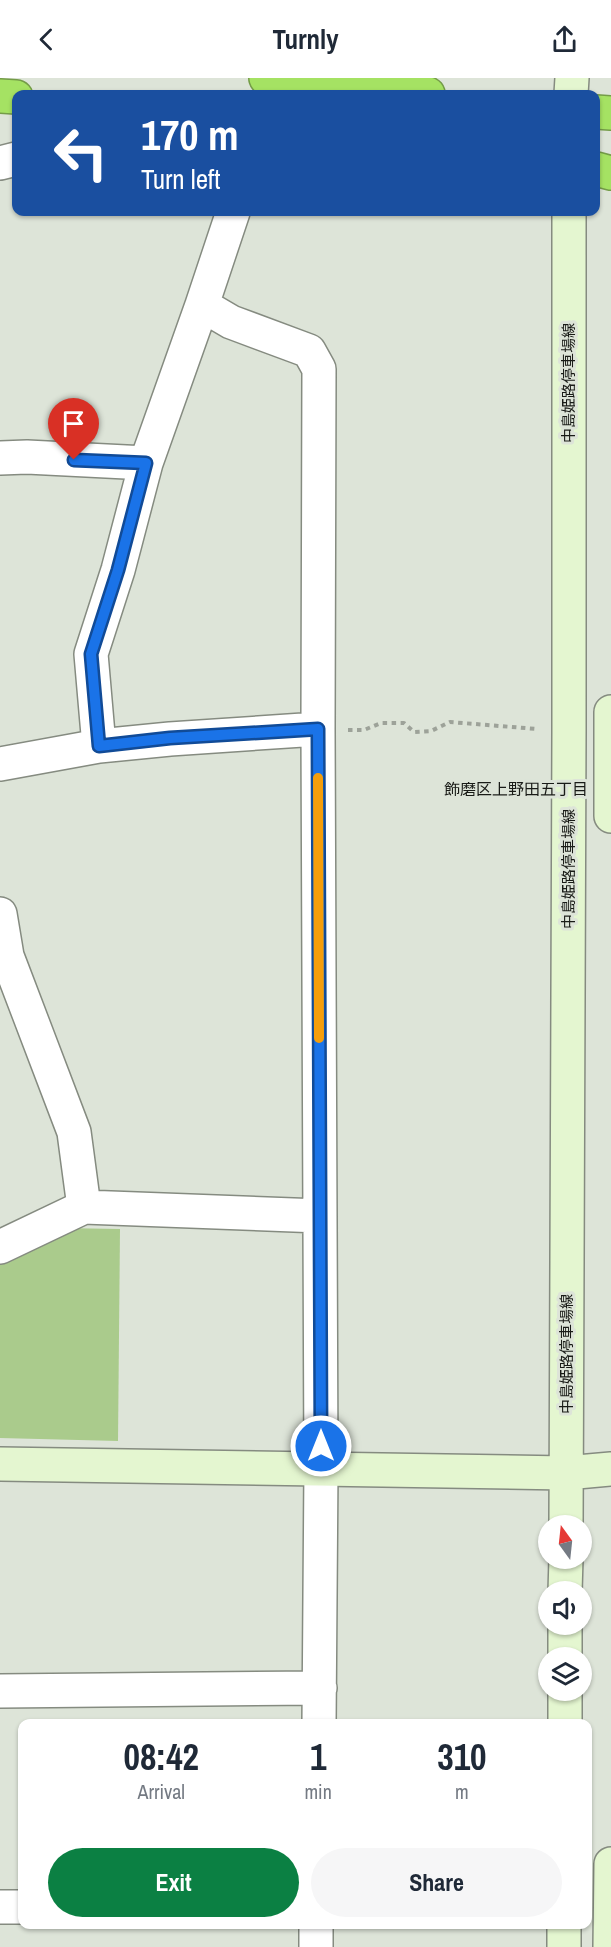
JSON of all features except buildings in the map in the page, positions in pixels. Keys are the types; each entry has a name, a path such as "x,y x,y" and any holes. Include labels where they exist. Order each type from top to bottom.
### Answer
{"highway":[{"path":"266,78 388,90"}],"main road":[{"name":"中島姫路停車場線","path":"566,1515 570,732 569,216"},
{"path":"611,712 611,816"},
{"path":"0,1464 566,1473 611,1469"},
{"path":"565,1701 565,1719"},
{"path":"610,1947 611,1864"},
{"path":"564,1929 564,1947"}],"street":[{"path":"99,746 91,654 118,570 146,463 232,216"},
{"path":"202,305 231,322 309,351 319,369 321,1468 319,1719"},
{"path":"0,458 27,457 146,463"},
{"path":"0,764 99,746 170,738 318,729"},
{"path":"0,914 7,956 74,1132 84,1207"},
{"path":"0,1247 84,1207 320,1216"},
{"path":"0,1691 320,1688"},
{"path":"0,1907 18,1907"},
{"path":"316,1929 316,1947"}],"path":[{"path":"318,729 364,730 381,723 404,723 414,732 431,731 450,722 570,732"}],"green space":[{"path":"61,1228 120,1229 118,1441 0,1438 0,1263"}],"slow traffic":[{"path":"318,778 319,1038"}],"district":[{"name":"飾磨区上野田五丁目","path":"516,789"}],"route":[{"path":"74,460 146,463 118,570 91,654 99,746 170,738 318,729 321,1446"}]}
